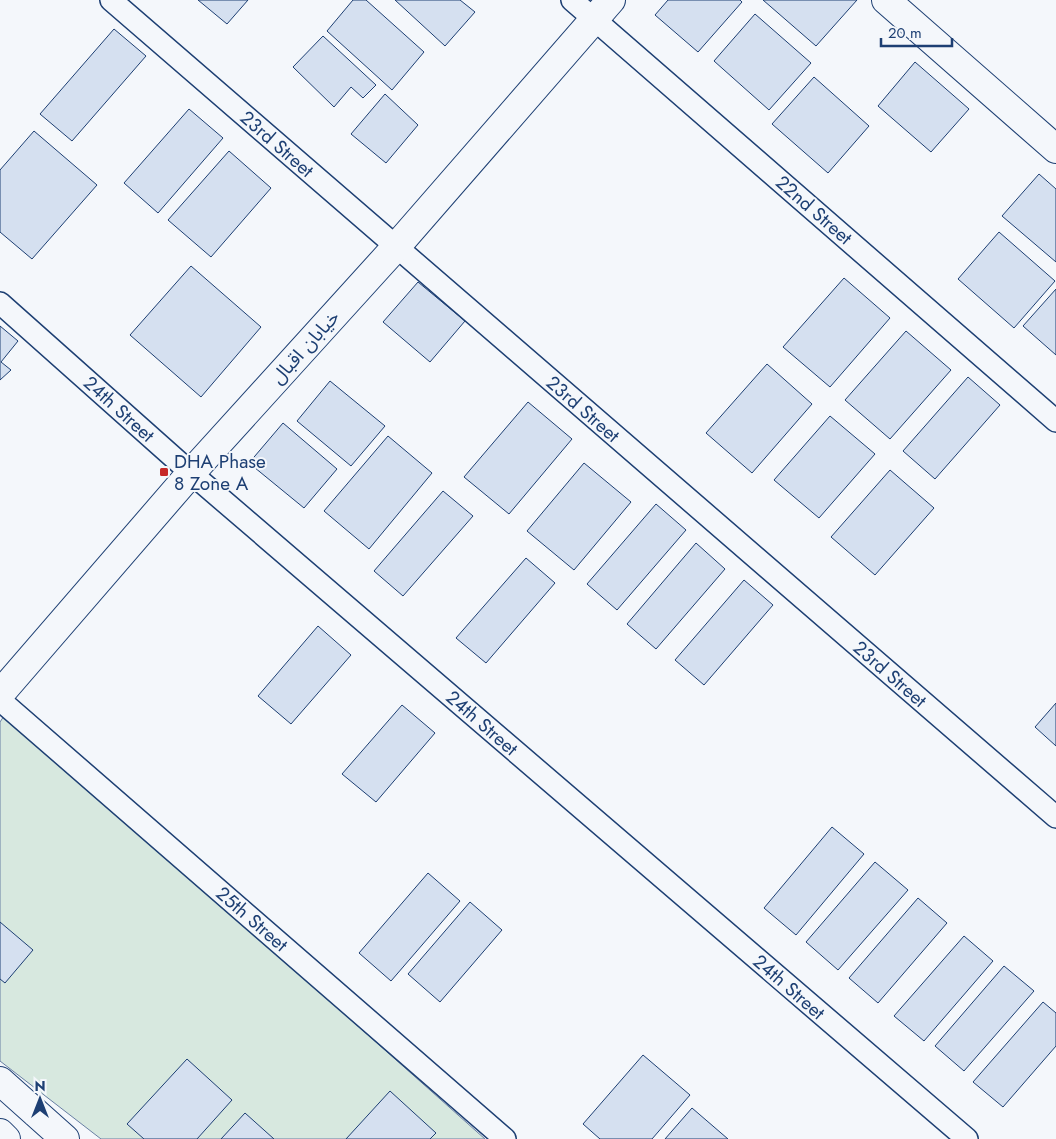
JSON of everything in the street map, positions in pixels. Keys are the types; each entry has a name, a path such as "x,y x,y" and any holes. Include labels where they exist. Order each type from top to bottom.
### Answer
{"street":[{"name":"23rd Street","path":"111,0 1056,817"},
{"name":"22nd Street","path":"572,0 603,10 1056,421"},
{"path":"886,0 1056,149"},
{"name":"خیابان اقبال","path":"0,694 191,473 396,247 603,10"},
{"name":"24th Street","path":"0,303 191,473 967,1139"},
{"name":"25th Street","path":"0,700 504,1139"},
{"path":"0,1081 65,1139"},
{"path":"0,1134 6,1139"}],"shaded area":[{"path":"6,713 485,1139 101,1139 0,1061 0,722"}],"building":[{"path":"198,0 248,0 227,24"},
{"path":"353,0 366,0 424,52 392,90 327,31"},
{"path":"395,0 460,0 475,12 445,46"},
{"path":"668,0 740,0 742,2 698,52 655,15"},
{"path":"763,0 857,0 816,46"},
{"path":"755,14 811,63 769,110 714,61"},
{"path":"114,29 146,56 72,141 40,114"},
{"path":"323,36 376,85 363,98 351,87 334,107 293,67"},
{"path":"915,62 969,109 931,152 878,106"},
{"path":"814,77 869,126 828,173 772,124"},
{"path":"385,94 418,125 386,163 351,134"},
{"path":"189,109 223,138 158,213 124,183"},
{"path":"34,131 97,185 32,259 0,232 0,170"},
{"path":"229,151 271,188 211,257 168,220"},
{"path":"1039,174 1056,189 1056,262 1002,216"},
{"path":"999,232 1055,281 1014,328 958,279"},
{"path":"191,266 261,327 201,397 130,335"},
{"path":"844,278 890,318 830,387 783,347"},
{"path":"418,282 465,321 430,362 383,322"},
{"path":"1056,289 1056,355 1023,326"},
{"path":"0,326 18,341 1,362 11,370 0,380"},
{"path":"906,331 951,370 890,439 845,400"},
{"path":"767,364 812,404 752,473 706,433"},
{"path":"968,377 1000,405 935,479 903,451"},
{"path":"330,381 385,426 351,466 297,421"},
{"path":"528,402 572,439 509,514 464,477"},
{"path":"830,416 875,454 819,518 774,480"},
{"path":"283,423 337,469 304,508 249,463"},
{"path":"388,436 432,473 369,549 324,511"},
{"path":"584,463 631,502 574,570 527,531"},
{"path":"890,470 934,508 875,575 831,537"},
{"path":"443,491 473,516 403,596 374,571"},
{"path":"656,504 686,530 617,610 587,584"},
{"path":"696,543 725,569 656,649 627,624"},
{"path":"526,558 555,583 486,663 456,638"},
{"path":"744,580 773,605 704,685 675,660"},
{"path":"318,626 351,655 291,724 258,696"},
{"path":"1056,703 1056,746 1035,727"},
{"path":"402,705 435,733 376,802 342,774"},
{"path":"832,827 864,854 796,935 764,908"},
{"path":"875,862 908,890 838,970 806,942"},
{"path":"428,873 460,901 391,981 359,953"},
{"path":"918,898 947,923 878,1003 849,978"},
{"path":"470,902 502,930 440,1002 408,974"},
{"path":"0,922 33,950 5,983 0,979"},
{"path":"964,936 993,961 924,1041 894,1016"},
{"path":"1004,966 1034,991 964,1071 935,1046"},
{"path":"1043,1002 1056,1013 1056,1046 1003,1107 973,1082"},
{"path":"643,1055 690,1095 652,1139 600,1139 583,1124"},
{"path":"187,1059 232,1100 197,1139 144,1139 127,1124"},
{"path":"390,1091 436,1133 430,1139 346,1139"},
{"path":"692,1108 728,1139 665,1139"},
{"path":"245,1113 274,1139 221,1139"}],"place":[{"name":"DHA Phase 8 Zone A","path":"164,472"}]}
